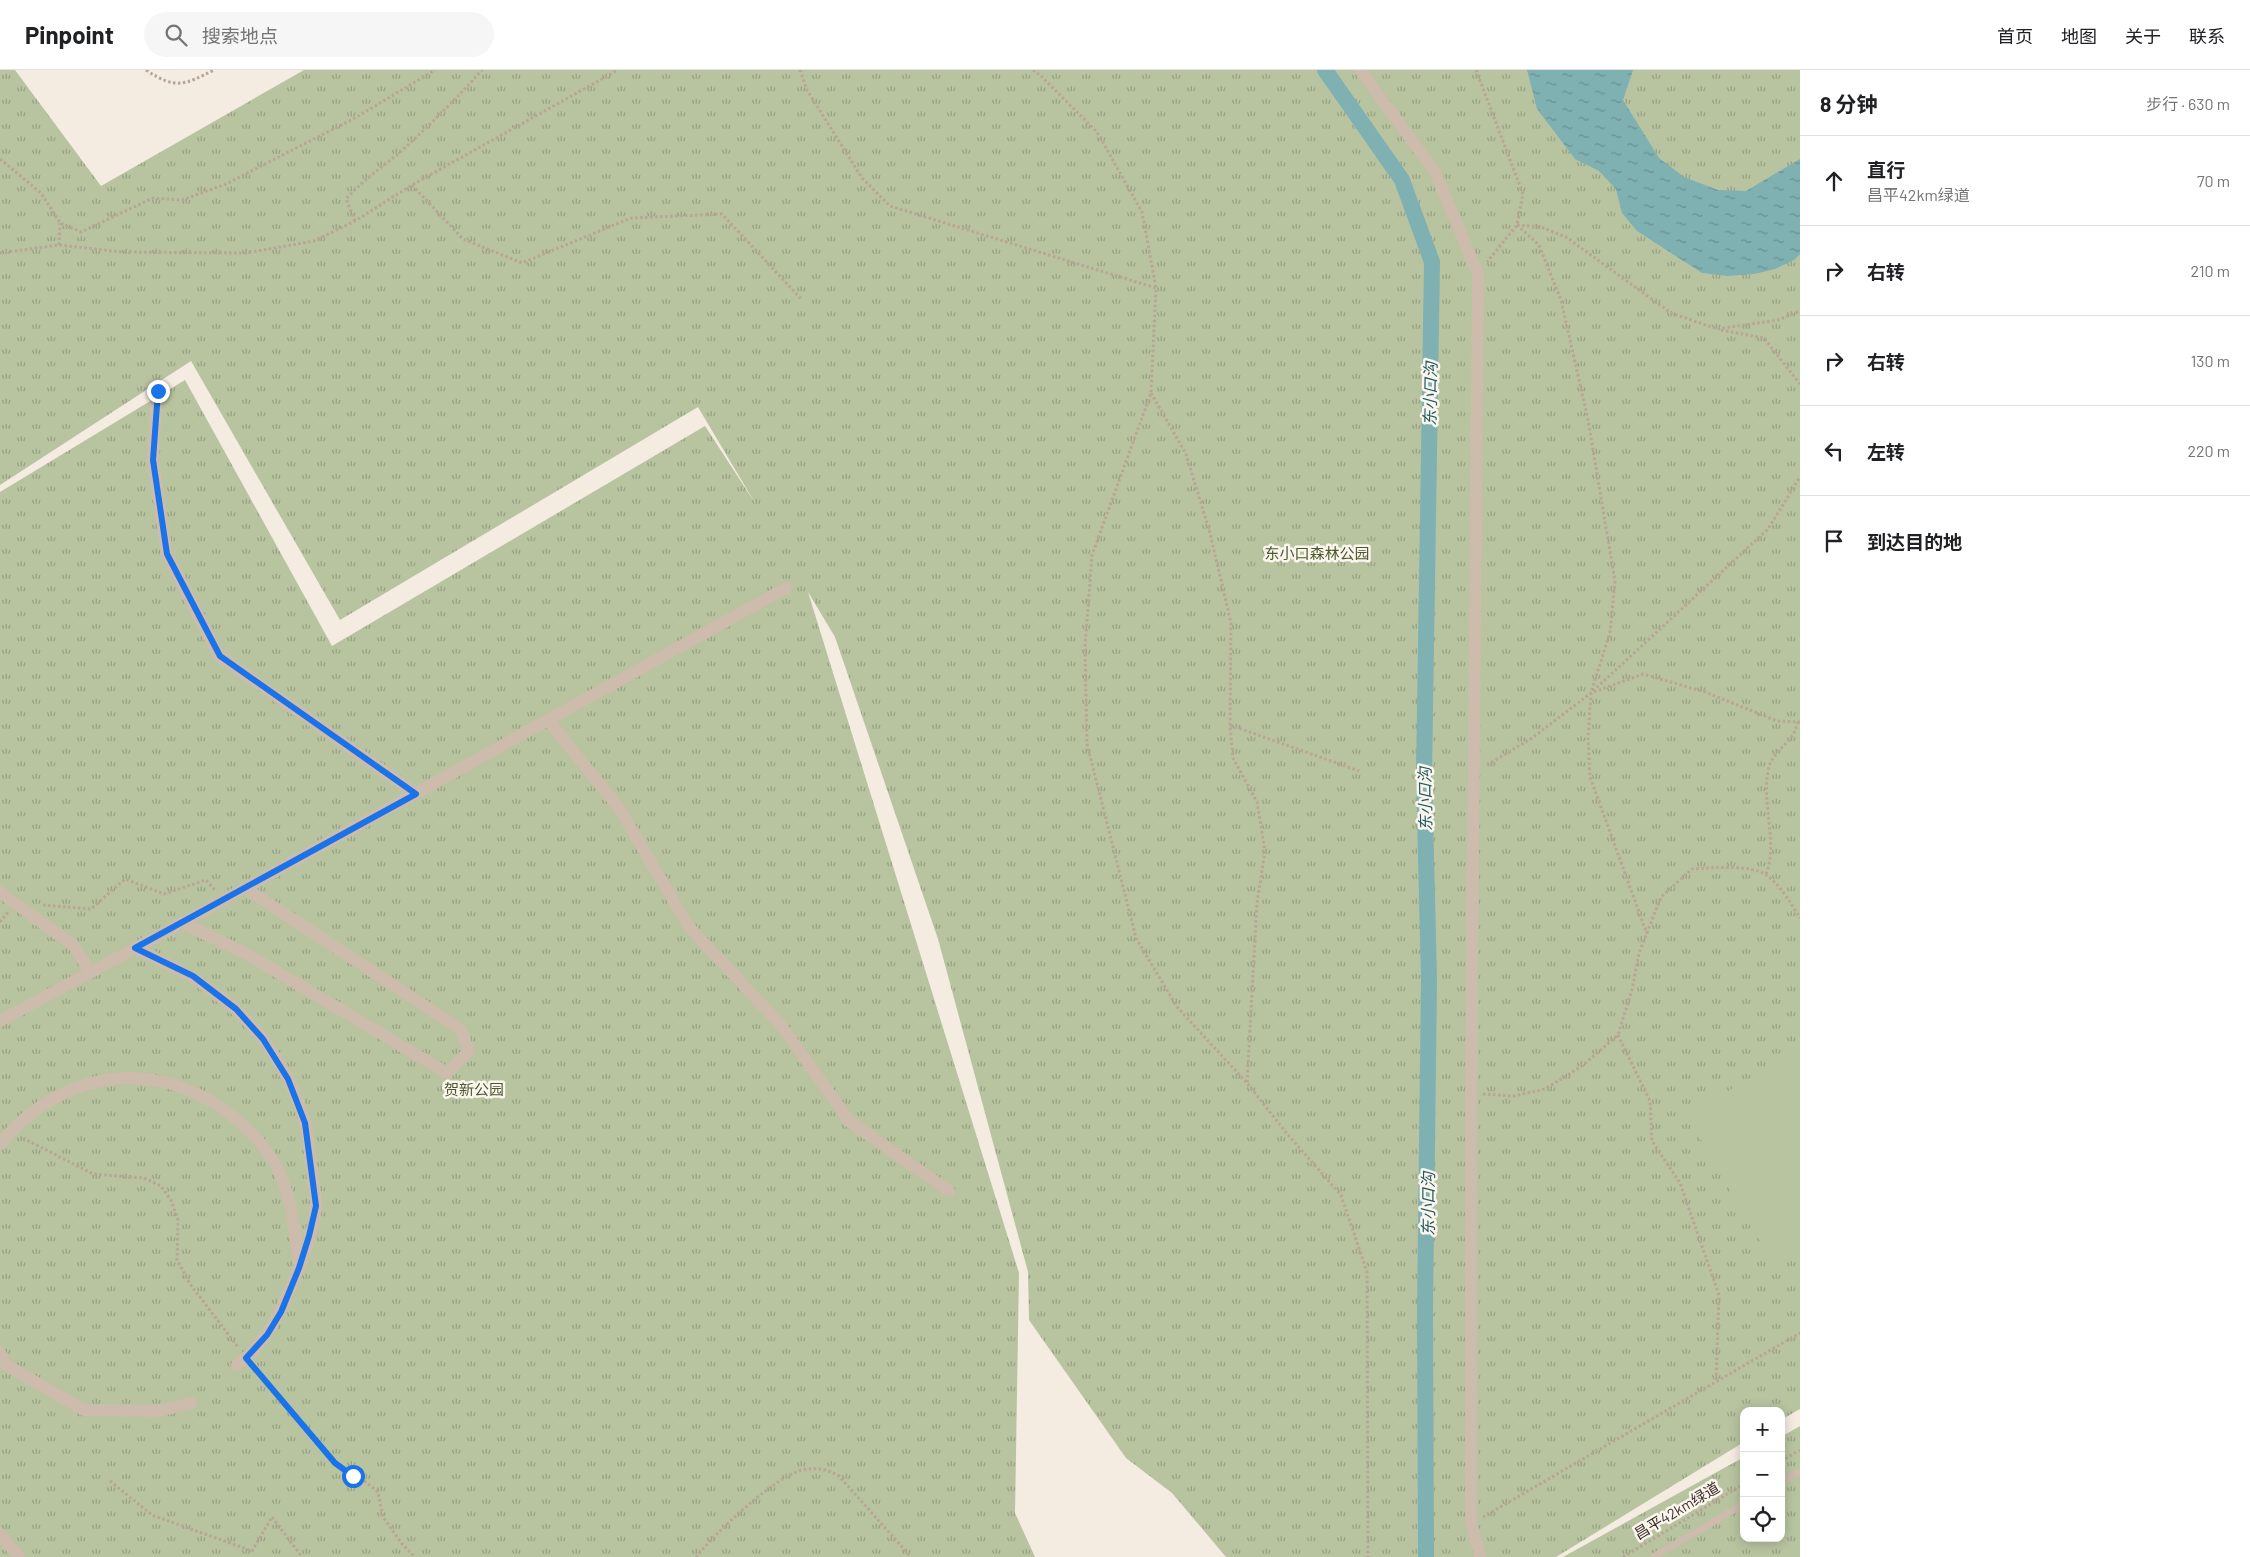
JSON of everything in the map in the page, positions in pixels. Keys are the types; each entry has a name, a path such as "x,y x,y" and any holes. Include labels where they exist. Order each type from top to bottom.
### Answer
{"street":[{"path":"1360,70 1435,172 1478,274 1471,1093 1471,1522 1480,1557"},
{"path":"158,391 153,460 167,554 220,656 416,794"},
{"path":"0,1021 246,888 786,588"},
{"path":"548,720 619,808 689,927 780,1024 850,1122 949,1191"},
{"path":"182,923 247,954 447,1073 469,1051 460,1029 246,888"},
{"path":"0,892 74,946 90,972"},
{"path":"135,948 193,976 236,1009 263,1039 288,1079 305,1123 316,1206 309,1236 299,1268 281,1312 267,1335 242,1362"},
{"path":"0,1144 10,1132 41,1106 66,1092 103,1079 144,1078 175,1083 202,1095 232,1115 256,1137 270,1157 280,1175 290,1208 299,1268"},
{"path":"0,1353 6,1365 84,1410 159,1411 191,1403"},
{"path":"0,1534 19,1557"}],"lane":[{"path":"1785,1480 1800,1471"},
{"path":"1653,1557 1740,1506"}],"path":[{"path":"146,70 164,82 187,83 214,70"},
{"path":"0,159 41,193 60,223 81,232 152,198 182,200 226,184 355,118 435,70"},
{"path":"355,221 346,199 360,184 444,112 482,70"},
{"path":"0,253 59,246 121,252 246,252 314,241 355,221 412,185 618,70"},
{"path":"800,70 807,90 862,178 890,206 1156,288"},
{"path":"1033,70 1097,132 1142,212 1156,288 1151,393 1092,555 1085,647 1087,744 1136,938 1177,1008 1246,1083 1288,1135 1341,1195 1367,1272 1368,1557"},
{"path":"1476,70 1523,194 1517,225 1478,274"},
{"path":"412,185 463,239 522,263 631,218 722,214 802,300"},
{"path":"59,246 60,223"},
{"path":"1517,225 1541,227 1566,237 1671,313 1717,329 1764,338 1800,384"},
{"path":"1517,225 1539,245 1561,300 1588,420 1615,581 1610,632 1591,693 1588,738 1590,777 1647,934"},
{"path":"1717,329 1778,320 1800,311"},
{"path":"1151,393 1186,454 1210,533 1230,623 1230,724 1233,758 1257,802 1265,852 1257,903 1246,1083"},
{"path":"1474,773 1532,738 1591,693 1768,529 1800,477"},
{"path":"1591,693 1643,674 1705,692 1777,721 1799,722 1794,734 1769,764 1765,794 1770,827 1769,866 1766,874"},
{"path":"1230,724 1359,771"},
{"path":"1471,1093 1513,1096 1545,1089 1582,1066 1618,1035 1632,990 1639,953 1661,897 1692,869 1736,867 1766,874 1788,899 1800,918"},
{"path":"0,922 17,903 91,909 125,879 164,894 206,880 224,900"},
{"path":"1618,1035 1650,1101 1652,1141 1680,1183 1718,1295 1716,1382"},
{"path":"10,1132 93,1174 144,1178 161,1186 171,1200 178,1220 177,1260 190,1284 242,1362 335,1463 353,1476 366,1482 378,1492 383,1517 402,1544 415,1557"},
{"path":"1471,1522 1486,1516 1800,1333"},
{"path":"1785,1459 1800,1450"},
{"path":"696,1557 728,1522 769,1490 800,1471 815,1468 829,1470 839,1476 912,1557"},
{"path":"110,1482 152,1515 252,1551 272,1517 302,1557"},
{"name":"昌平42km绿道","path":"1623,1557 1740,1486"}],"green space":[{"name":"东小口森林公园","path":"0,70 15,70 101,186 304,70 1800,70 1800,1409 1785,1418 1785,1407 1740,1407 1740,1444 1556,1557 1226,1557 1172,1493 1126,1458 1029,1320 1028,1272 938,939 835,637 808,592 1019,1273 1015,1513 1035,1557 0,1557 0,492 185,380 332,646 705,426 755,503 698,407 340,620 191,361 0,485"},
{"path":"1800,1049 1800,1241 1770,1259 1687,1115"},
{"path":"1800,1426 1800,1557 1563,1557 1740,1459 1740,1542 1785,1542 1785,1435"}],"water":[{"path":"1527,70 1633,70 1623,100 1659,158 1684,177 1718,190 1746,191 1800,159 1800,254 1794,260 1775,269 1754,274 1728,276 1702,273 1637,231 1622,213 1616,189 1599,171 1575,159 1537,109"}],"waterway":[{"name":"东小口沟","path":"1325,70 1402,180 1432,262 1424,773 1429,980 1425,1310 1426,1557"}],"route":[{"path":"158,391 153,460 167,554 220,656 416,794 135,948 193,976 236,1009 263,1039 288,1079 305,1123 316,1206 299,1268 281,1312 267,1335 246,1358 335,1463 353,1476"}],"park label":[{"name":"贺新公园","path":"474,1090"}]}
